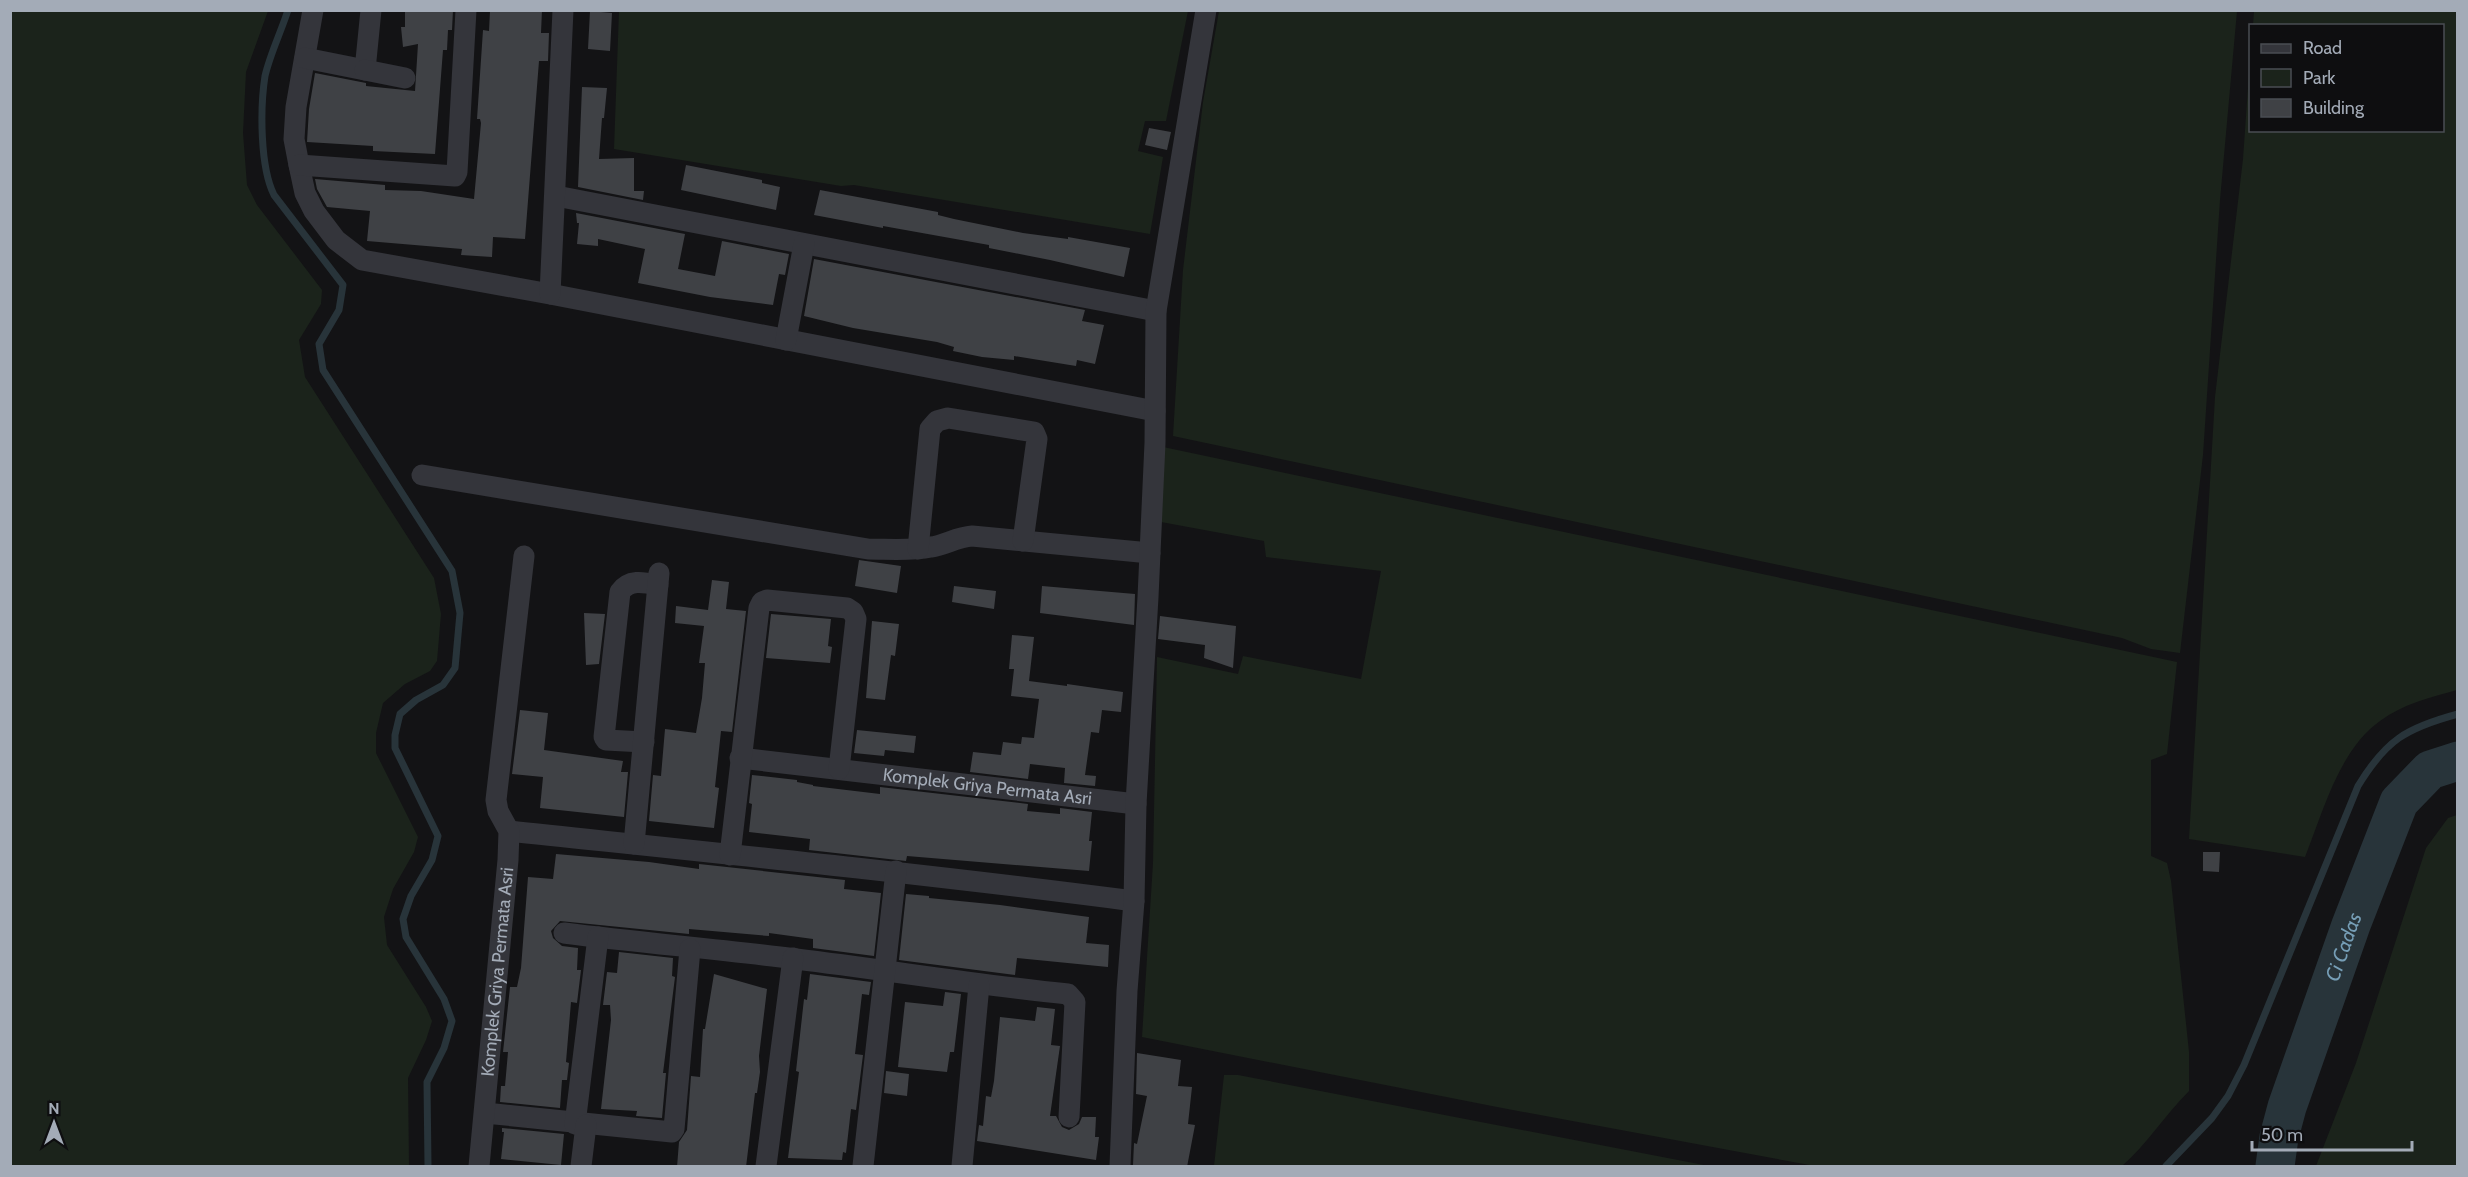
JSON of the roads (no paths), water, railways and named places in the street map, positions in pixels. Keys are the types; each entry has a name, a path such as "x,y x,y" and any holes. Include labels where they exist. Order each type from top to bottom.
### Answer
{"street":[{"path":"313,10 294,128 299,165 305,193 318,217 336,240 362,260 1155,411"},
{"path":"365,70 371,10"},
{"path":"299,165 455,176 466,10"},
{"path":"550,294 563,10"},
{"path":"1120,1167 1127,991 1134,901 1136,804 1145,673 1155,411 1156,311 1206,10"},
{"path":"305,58 405,78"},
{"path":"556,196 1156,311"},
{"path":"786,340 804,244"},
{"path":"918,549 930,429 937,421 948,418 1034,432 1037,440 1023,541"},
{"path":"422,475 868,549 934,547 961,537 972,536 1150,553"},
{"name":"Komplek Griya Permata Asri","path":"479,1167 508,860 509,831 498,811 496,800 524,556"},
{"path":"634,844 644,742 659,579 625,585 620,592 604,737 606,740 644,742"},
{"path":"730,855 740,758 759,608 762,602 767,600 847,608 853,612 856,619 840,769"},
{"name":"Komplek Griya Permata Asri","path":"740,758 1136,804"},
{"path":"509,831 896,871 1134,901"},
{"path":"863,1167 896,871"},
{"path":"564,933 690,949 793,958 979,985 1068,994 1073,998 1069,1117"},
{"path":"581,1167 580,1124 598,938"},
{"path":"485,1113 667,1133 674,1129 690,949"},
{"path":"766,1167 793,958"},
{"path":"962,1167 979,985"}],"waterway":[{"path":"288,10 267,68 263,89 262,137 269,183 274,195 343,285 339,310 319,344 323,370 452,571 460,613 455,668 443,685 416,700 400,714 395,735 395,748 438,836 432,860 411,896 403,919 406,937 444,999 452,1021 444,1048 427,1082 428,1166"},
{"path":"2166,1166 2212,1118 2228,1096 2244,1065 2358,786 2368,770 2378,757 2399,738 2424,725 2458,714"},
{"name":"Ci Cadas","path":"2275,1166 2279,1137 2287,1107 2351,925 2399,802 2430,770 2458,761"}]}
